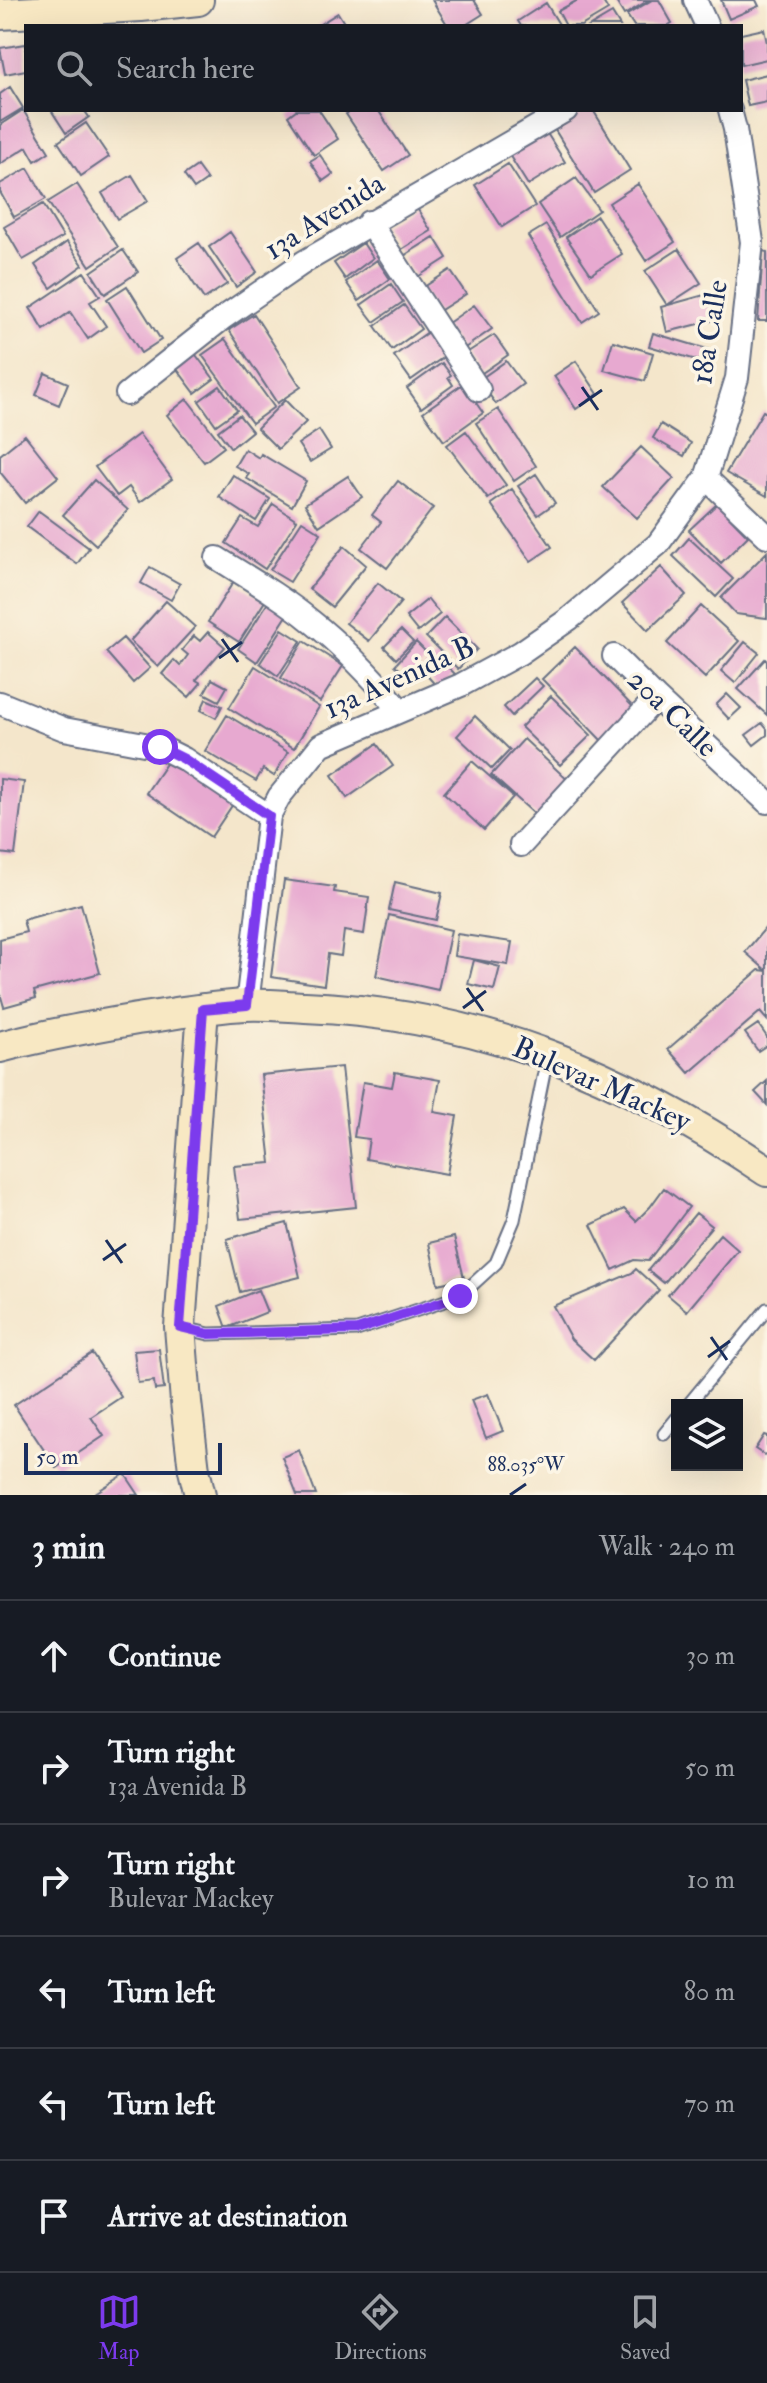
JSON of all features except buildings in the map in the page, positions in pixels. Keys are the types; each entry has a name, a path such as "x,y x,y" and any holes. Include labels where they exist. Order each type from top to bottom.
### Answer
{"main road":[{"path":"17,9 141,6 198,0"},
{"name":"Bulevar Mackey","path":"0,1047 81,1029 203,1009 247,1005 378,1012 451,1025 548,1053 661,1105 767,1171"},
{"path":"200,1495 187,1416 180,1327 203,1009"}],"street":[{"path":"695,0 706,24"},
{"name":"13a Avenida","path":"127,394 223,318 304,262 562,112"},
{"name":"18a Calle","path":"706,478 737,378 760,240 731,112"},
{"path":"369,222 479,390"},
{"path":"706,478 767,536"},
{"name":"13a Avenida B","path":"247,1005 269,816 279,797 321,745 461,685 520,653 569,619 658,544 706,478"},
{"path":"217,558 311,621 372,677 400,710"},
{"name":"20a Calle","path":"614,656 767,802"},
{"path":"521,845 656,698"},
{"path":"0,703 64,729 160,747 184,759 269,816"}],"lane":[{"path":"180,1327 209,1334 357,1330 460,1296 496,1263 514,1220 548,1053"},
{"path":"693,1399 767,1309"},
{"path":"664,1434 671,1425"}],"route":[{"path":"160,747 184,759 269,816 247,1005 203,1009 180,1327 209,1334 357,1330 460,1296"}]}
